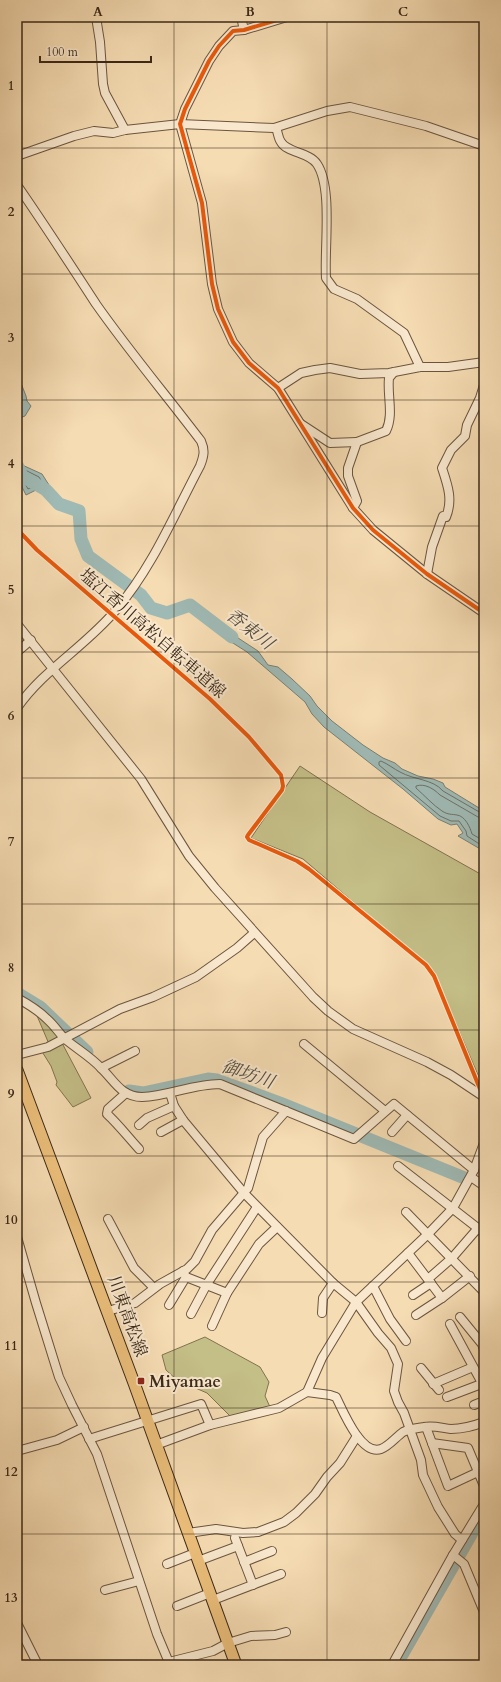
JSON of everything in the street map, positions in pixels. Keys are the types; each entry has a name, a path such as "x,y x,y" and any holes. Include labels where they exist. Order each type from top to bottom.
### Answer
{"main road":[{"name":"川東高松線","path":"17,1070 108,1311 236,1665"}],"street":[{"path":"96,17 105,93 125,130"},
{"path":"241,17 244,30"},
{"path":"287,17 244,30 233,31 219,46 209,61 185,109 180,124 202,203 212,284 218,309 233,342 250,363 278,388 353,508 373,530 427,574 484,612"},
{"path":"17,156 74,136 94,131 113,133 125,130 180,124 276,128 328,111 350,107 426,126 484,146"},
{"path":"276,128 281,143 285,147 310,158 316,162 320,170 326,198 326,278 334,289 357,299 404,333 420,367"},
{"path":"17,185 122,339 201,441 204,448 204,456 151,560 125,599 115,612 54,668 17,708"},
{"path":"278,388 301,373 330,368 360,374 394,372 420,367 448,367 484,362"},
{"path":"299,422 330,443 357,442 386,431 389,425 389,378 394,372"},
{"path":"427,574 432,547 443,516 446,517 450,498 442,468 451,450 465,436 467,425 480,398 484,385"},
{"path":"353,508 357,501 348,476 348,468 357,442"},
{"path":"17,624 54,668 141,779 189,856 254,933 313,997 342,1022 354,1029 427,1062 464,1083 484,1097"},
{"path":"17,652 30,640"},
{"path":"17,1055 48,1047 120,1010 153,997 196,977 237,948 254,933"},
{"path":"17,998 34,1008 68,1036 103,1067 114,1084 126,1093 141,1097 170,1093 209,1084 220,1084 354,1139 394,1104 473,1174 484,1186"},
{"path":"304,1044 385,1111"},
{"path":"103,1067 135,1051"},
{"path":"126,1093 108,1109 107,1114 116,1122 122,1131 139,1149"},
{"path":"170,1093 174,1106 183,1120 244,1193 334,1283 356,1302 378,1333 391,1348 398,1364 394,1391 421,1460 423,1476 438,1507 455,1534 462,1540"},
{"path":"139,1125 147,1118 174,1106"},
{"path":"169,1305 187,1269 195,1261 212,1230 248,1188 263,1137 286,1111"},
{"path":"392,1132 407,1115"},
{"path":"161,1132 183,1120"},
{"path":"156,1445 210,1425 279,1408 307,1392 322,1358 356,1302 428,1234 453,1208 473,1174 484,1143"},
{"path":"398,1166 481,1231 430,1281 413,1295"},
{"path":"191,1314 207,1284 257,1207"},
{"path":"406,1212 484,1292"},
{"path":"108,1219 134,1268 154,1288"},
{"path":"212,1326 227,1293 259,1244 277,1227"},
{"path":"17,1238 60,1377 72,1405 97,1454 157,1634 170,1663 213,1651 228,1642 251,1636 275,1635 286,1632"},
{"path":"408,1253 442,1298"},
{"path":"108,1311 135,1303 154,1288 185,1274 227,1293"},
{"path":"416,1315 442,1298 470,1276"},
{"path":"322,1313 323,1298 334,1283"},
{"path":"373,1286 390,1319 406,1341"},
{"path":"460,1317 483,1346"},
{"path":"447,1397 483,1383 450,1324"},
{"path":"421,1368 436,1387 473,1367"},
{"path":"307,1392 336,1397 356,1436 368,1446 376,1450 382,1448 404,1432 410,1430 426,1427 466,1428 484,1422"},
{"path":"474,1405 484,1401"},
{"path":"90,1439 201,1404 210,1425"},
{"path":"17,1451 57,1440 84,1427"},
{"path":"426,1427 448,1486 478,1472"},
{"path":"188,1533 216,1529 243,1533 258,1532 284,1522 315,1494 327,1477 340,1463 356,1436"},
{"path":"432,1443 468,1448 484,1486"},
{"path":"393,1664 462,1540 484,1504"},
{"path":"168,1564 197,1557 236,1542 253,1585"},
{"path":"244,1562 272,1551"},
{"path":"453,1556 464,1564 484,1612"},
{"path":"177,1606 253,1585 281,1574"},
{"path":"105,1590 139,1581"},
{"path":"17,1623 38,1665"}],"shaded area":[{"path":"300,766 370,812 484,876 484,1089 433,970 303,859 251,838"},
{"path":"35,1011 40,1014 60,1039 49,1044"},
{"path":"62,1043 91,1098 73,1107 56,1085 57,1082 51,1066 41,1050"},
{"path":"205,1337 260,1367 269,1382 265,1396 270,1407 230,1416 207,1393 177,1380 166,1370 162,1355"}],"water":[{"path":"17,373 27,401 31,406 25,416 17,419"},
{"path":"17,458 20,464 42,474 49,485 26,495 17,477"},
{"path":"219,620 232,634 258,651 268,665 278,667 292,679 310,696 317,706 332,721 363,745 383,758 395,763 402,769 418,776 443,783 445,787 484,811 484,854 482,850 458,836 463,833 457,824 451,825 438,819 403,789 324,727 312,714 305,702 247,652 225,638 218,629"}],"waterway":[{"name":"香東川","path":"17,465 22,476 46,490 59,504 79,511 81,539 88,556 141,595 151,608 167,613 190,605 232,637"},
{"name":"御坊川","path":"17,993 40,1007 87,1052"},
{"name":"御坊川","path":"129,1091 143,1093 208,1079 217,1080 280,1103 467,1179"},
{"path":"399,1665 484,1517"}],"cycle path":[{"path":"287,17 244,30 233,31 219,46 209,61 185,109 180,124 202,203 212,284 218,309 233,342 249,363 278,388 353,508 373,530 427,574 484,613"},
{"name":"塩江香川高松自転車道線","path":"17,529 37,550 210,699 249,737 281,775 283,786 282,790 247,837 249,840 297,861 309,869 426,965 434,976 480,1089 484,1092"}],"place":[{"name":"Miyamae","path":"141,1381"}]}
